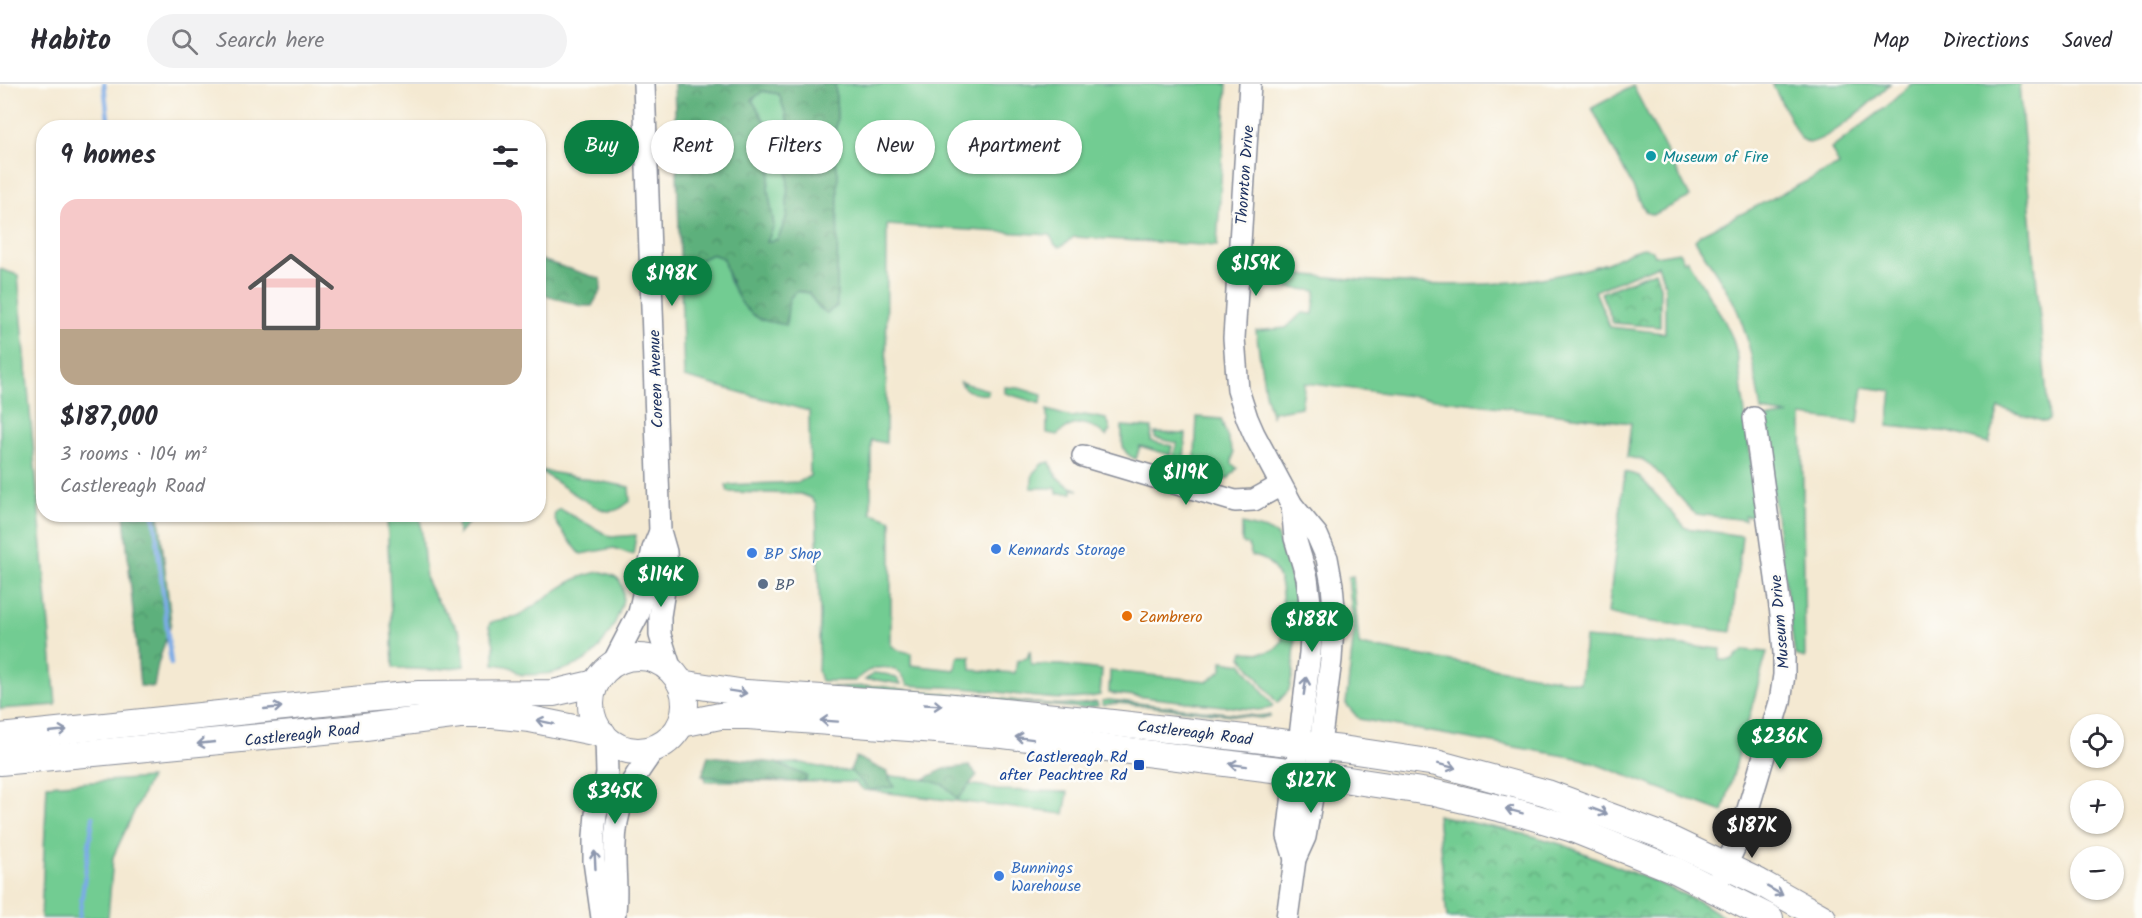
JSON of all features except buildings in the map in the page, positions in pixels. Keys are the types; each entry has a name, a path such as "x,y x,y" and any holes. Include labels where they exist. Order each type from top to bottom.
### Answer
{"main road":[{"path":"632,657 642,657 653,659 675,677 685,708 681,724 670,738 655,748 638,751 621,747 604,736 596,725 591,704 604,674 632,657"},
{"name":"Castlereagh Road","path":"0,737 374,698 449,694 552,693 604,674"},
{"name":"Castlereagh Road","path":"675,677 746,693 944,706 1062,717 1436,763 1514,783 1605,813 1663,836 1726,866 1823,918"},
{"name":"Castlereagh Road","path":"0,762 345,730 460,715 493,715 530,719 604,736"},
{"name":"Castlereagh Road","path":"681,724 720,716 881,724 1014,737 1306,774 1435,793 1520,813 1570,828 1638,854 1715,888 1770,918"}],"street":[{"name":"Coreen Avenue","path":"644,84 660,531 666,552 667,571 660,616 660,635 675,677"},
{"name":"Thornton Drive","path":"1250,84 1234,338 1235,364 1246,418 1292,506 1295,538 1307,578 1312,619 1309,746 1306,774 1288,836 1295,859 1287,918"},
{"name":"Museum Drive","path":"1715,888 1740,836 1780,702 1784,675 1781,614 1754,418"},
{"path":"1083,456 1235,501 1254,500 1281,485"},
{"name":"Coreen Avenue","path":"604,674 639,613 653,549 660,531"},
{"path":"602,918 594,861 594,836 596,814 607,774 604,736"},
{"path":"614,918 617,891 615,834 619,811 626,790 634,776 655,748"}],"green space":[{"path":"674,84 835,84 837,120 788,120 779,94 763,91 752,100 764,120 746,120 746,174 770,174 768,188 774,226 767,242 778,239 787,216 788,174 838,174 837,306 827,313 818,307 809,293 796,291 789,299 786,325 758,318 739,300 723,258 712,254 698,261 688,286 681,286 677,174 734,174 734,120 675,120"},
{"path":"835,84 1227,84 1217,246 1074,237 1060,247 1055,245 1050,235 887,225 886,443 871,440 871,513 891,521 891,645 898,650 911,653 911,665 955,670 959,656 970,656 971,670 1015,673 1017,661 1027,658 1030,651 1031,665 1060,665 1102,670 1100,695 1053,699 974,689 908,685 898,672 884,668 869,671 855,681 821,681 818,671 820,616 816,505 811,498 801,494 728,492 726,485 799,482 810,476 809,411 684,377 681,286 688,285 698,261 712,254 723,258 729,281 743,305 789,299 796,291 809,293 818,307 838,174 843,174 843,120 837,120"},
{"path":"1772,84 1890,84 1841,126 1830,134 1809,143 1800,138"},
{"path":"1911,84 2019,84 2049,420 2045,422 1999,408 1989,443 1949,432 1888,426 1892,391 1863,387 1858,423 1802,416 1805,658 1795,655 1763,419 1789,415 1761,411 1751,356 1740,316 1725,287 1695,240 1701,234 1839,165 1831,149 1886,107"},
{"path":"1633,86 1690,197 1653,215 1646,212 1643,207 1592,108"},
{"path":"762,91 779,94 788,120 764,120 752,100"},
{"path":"770,174 788,174 787,216 778,239 766,243 774,226 768,188"},
{"path":"1640,249 1652,250 1655,256 1679,252 1684,262 1687,260 1723,318 1733,339 1738,359 1758,515 1745,516 1745,520 1696,514 1652,466 1643,460 1627,457 1631,423 1305,383 1301,407 1273,412 1272,417 1265,393 1256,331 1286,328 1302,313 1313,314 1316,291 1283,287 1284,273 1410,284 1504,283 1590,268","holes":["1658,265 1665,285 1665,333 1610,327 1595,291"]},
{"path":"546,262 601,279 601,290 592,306 581,306 546,295"},
{"path":"0,269 18,275 36,479 36,522 40,522 56,705 0,709"},
{"path":"1655,271 1660,286 1660,327 1613,323 1601,293"},
{"path":"960,382 988,390 988,394 979,394 965,389"},
{"path":"1005,387 1019,388 1042,395 1041,404 1005,393"},
{"path":"1047,410 1071,417 1085,415 1106,419 1110,430 1106,436 1094,427 1076,424 1057,435 1047,433"},
{"path":"1197,417 1221,419 1233,453 1232,464 1237,468 1228,479 1211,481 1194,475"},
{"path":"1122,426 1152,428 1151,441 1172,446 1170,455 1140,446 1136,459 1131,457 1123,446"},
{"path":"1155,433 1186,434 1183,472 1177,471 1180,459 1173,456 1177,443 1155,438"},
{"path":"1050,462 1060,480 1079,490 1072,489 1072,493 1057,493 1056,488 1031,488 1033,473 1042,464"},
{"path":"546,471 629,487 630,501 615,511 609,511 594,506 546,475"},
{"path":"1625,472 1639,476 1686,528 1742,536 1731,632 1631,619 1608,613"},
{"path":"560,509 611,537 636,535 633,555 614,548 581,554 555,521 555,512"},
{"path":"125,522 160,522 171,623 158,664 154,687 140,686"},
{"path":"387,522 421,522 426,579 434,596 460,632 464,666 434,670 393,668"},
{"path":"457,522 469,522 458,535"},
{"path":"1242,524 1270,531 1277,536 1294,591 1297,615 1293,673 1289,690 1277,703 1242,657 1243,652 1270,651 1282,641 1282,589 1273,567 1264,560 1252,556 1248,545 1242,543"},
{"path":"602,572 620,581 623,591 622,601 615,623 603,643 590,657 553,673 526,675 519,674 510,667 494,664 494,645 490,623 517,616 568,583"},
{"path":"1353,576 1359,645 1580,683 1585,638 1721,649 1720,660 1732,660 1744,650 1767,652 1723,812 1582,759 1359,719 1346,704 1354,632 1348,577"},
{"path":"1222,661 1242,664 1273,706 1258,710 1109,693 1110,671 1208,681 1222,670"},
{"path":"874,673 893,676 901,684 865,680"},
{"path":"880,686 1037,703 1067,705 1097,702 1098,706 1082,708 822,687"},
{"path":"1102,701 1270,716 1261,718 1118,703 1103,705"},
{"path":"708,756 776,763 807,776 806,780 799,782 702,776"},
{"path":"856,757 887,772 894,787 869,790 850,770"},
{"path":"802,763 827,769 982,786 996,790 1068,792 1064,814 864,790 855,782 705,781 705,766"},
{"path":"969,766 977,775 958,799 944,785 924,779 944,769"},
{"path":"150,778 113,857 108,918 41,918 47,785"},
{"path":"1437,815 1564,845 1700,902 1725,918 1447,918"}],"waterway":[{"path":"104,84 108,120"},
{"path":"155,522 171,664"},
{"path":"79,918 93,817"}],"place":[{"name":"Museum of Fire","path":"1651,156"},
{"name":"Kennards Storage","path":"996,549"},
{"name":"BP Shop","path":"752,553"},
{"name":"BP","path":"763,584"},
{"name":"Zambrero","path":"1127,616"},
{"name":"Castlereagh Rd after Peachtree Rd","path":"1139,765"},
{"name":"Bunnings Warehouse","path":"999,876"}]}
